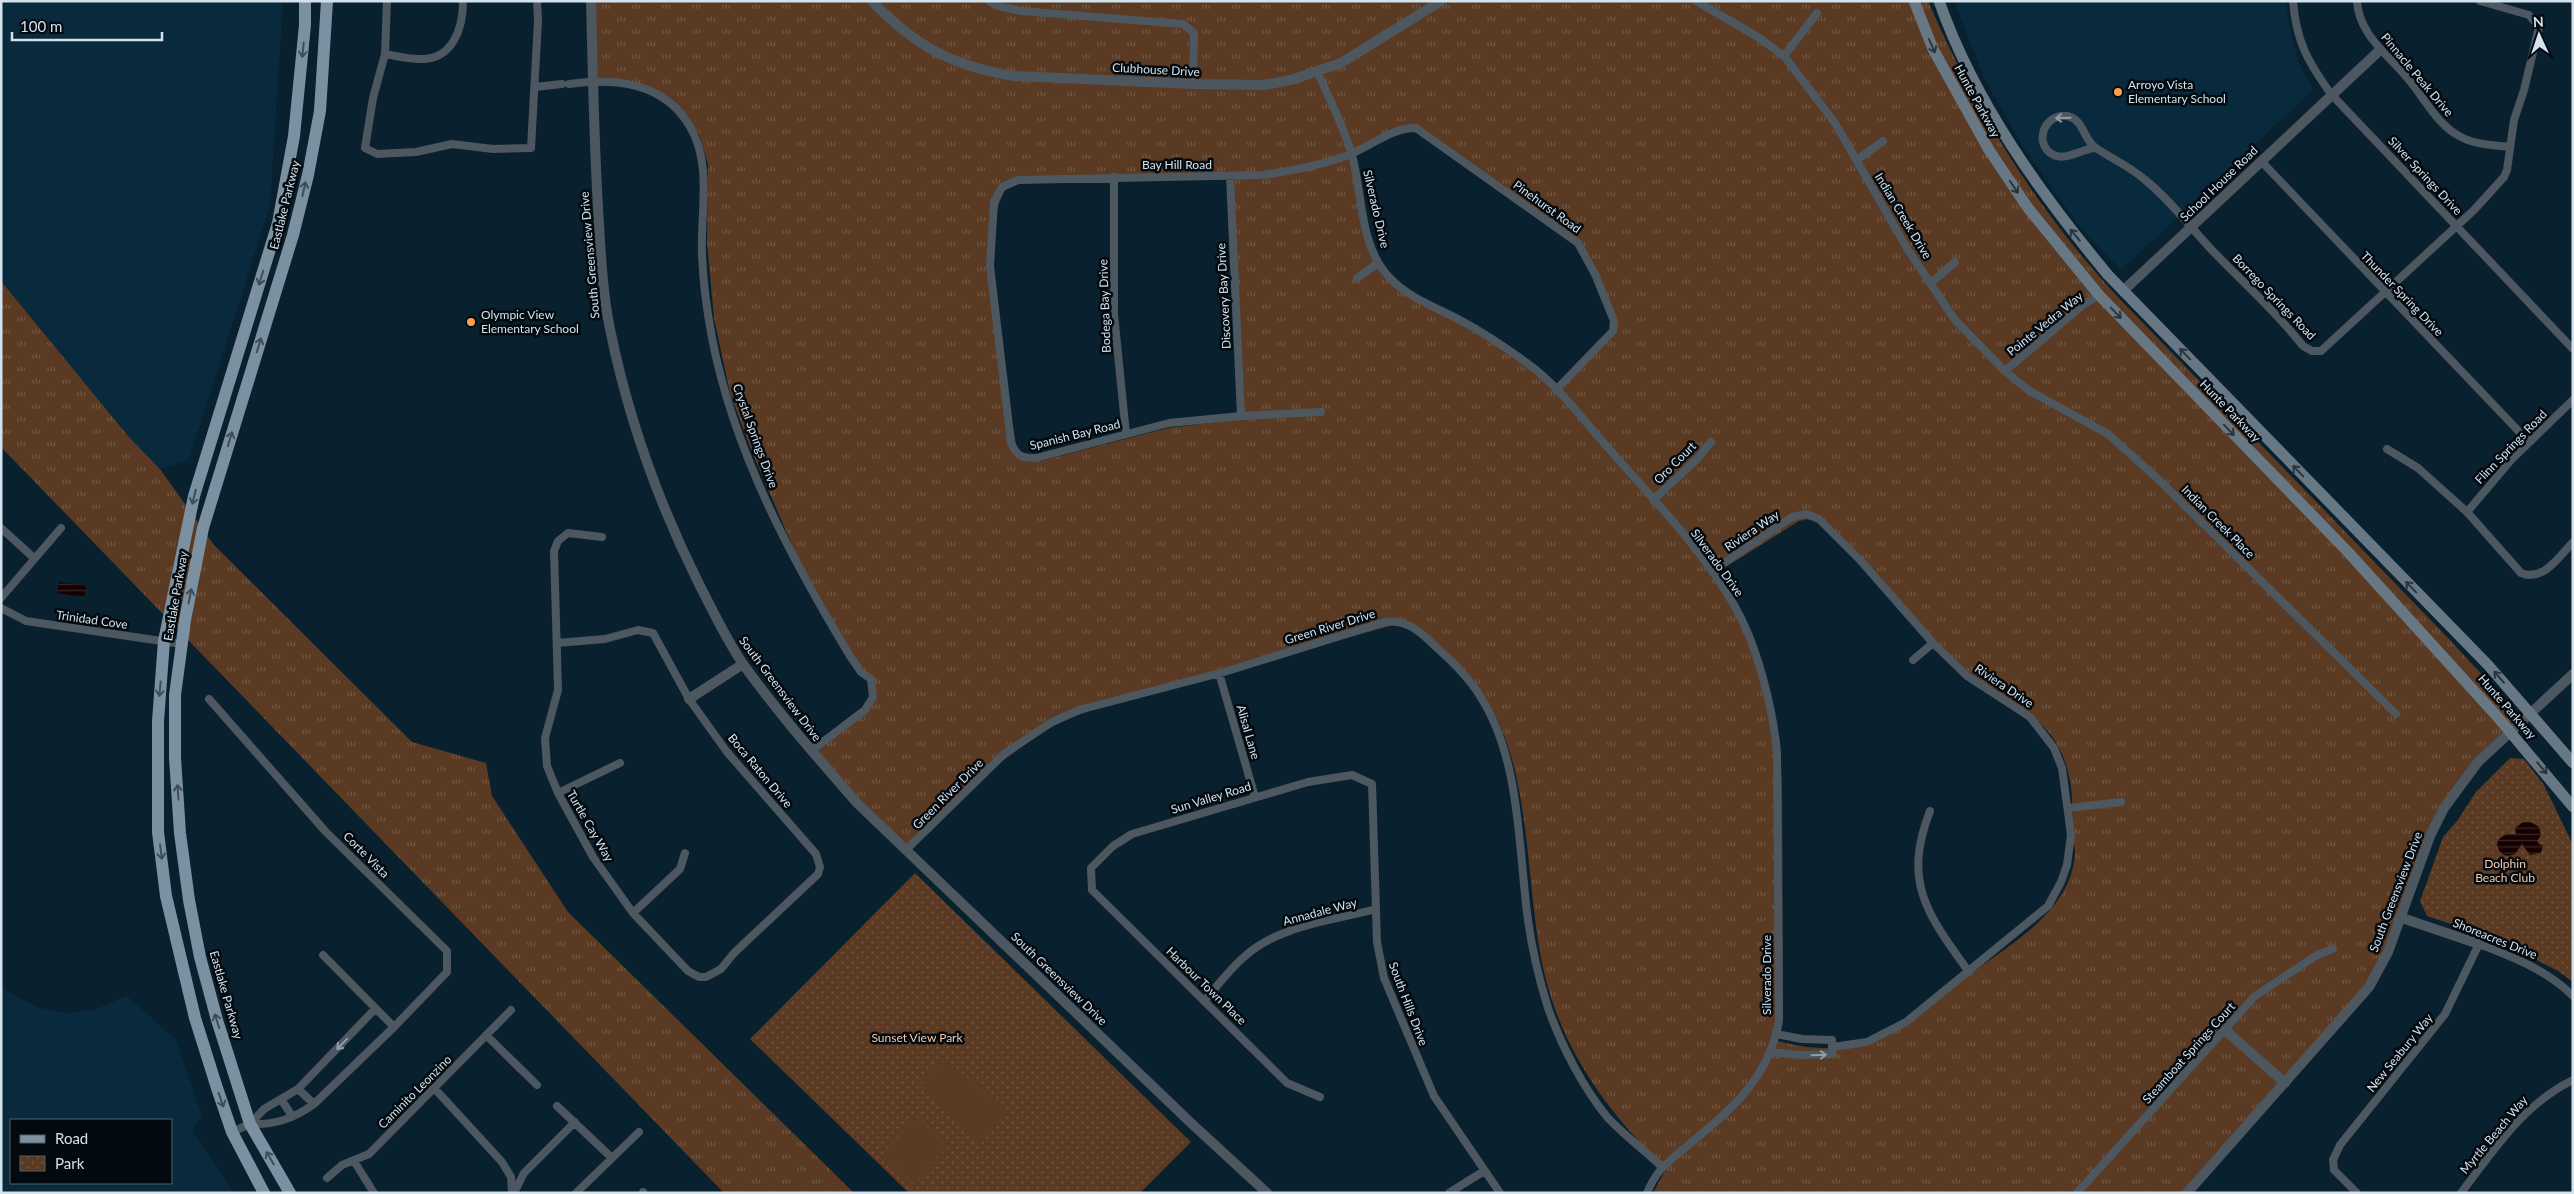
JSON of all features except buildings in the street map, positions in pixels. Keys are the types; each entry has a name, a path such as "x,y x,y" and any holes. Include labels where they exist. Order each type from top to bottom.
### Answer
{"main road":[{"name":"Eastlake Parkway","path":"264,1193 232,1132 197,1024 166,896 158,832 158,721 164,641 194,496 278,223 294,136 305,25 304,1"},
{"name":"Eastlake Parkway","path":"290,1193 250,1124 217,1020 200,957 189,900 180,833 175,758 175,695 182,644 203,528 293,235 308,176 320,111 327,1"},
{"name":"Hunte Parkway","path":"1914,1 1933,49 1989,150 2028,208 2099,296 2348,552 2510,731 2573,807"},
{"name":"Hunte Parkway","path":"1940,1 1969,69 2024,166 2062,219 2123,290 2488,665 2573,763"},
{"path":"228,384 245,392"}],"street":[{"path":"387,1 385,54 373,98 365,148 377,154 416,152 452,144 493,149 531,148 538,21 537,1"},
{"path":"385,54 421,60 436,56 451,47 463,20 463,1"},
{"name":"South Greensview Drive","path":"591,1 595,166 604,290 610,328 632,422 672,528 725,636 743,664 811,751 857,803 1191,1123 1267,1193"},
{"name":"Clubhouse Drive","path":"872,1 912,38 946,59 984,71 1014,76 1193,84 1264,85 1291,80 1342,63 1441,1"},
{"path":"989,1 998,6 1021,11 1183,24 1194,33 1193,84"},
{"name":"Indian Creek Drive","path":"1696,1 1758,37 1784,56 1822,104 1857,160 1908,250 1955,320 2005,371"},
{"name":"Silver Springs Drive","path":"2293,1 2294,20 2301,48 2312,68 2331,94 2573,348"},
{"name":"Pinnacle Peak Drive","path":"2357,1 2361,19 2380,50 2409,79 2437,117 2454,133 2473,142 2510,147"},
{"name":"Borrego Springs Road","path":"2095,148 2113,157 2146,180 2303,346 2312,351 2322,351 2498,185 2507,170 2514,120 2539,33 2538,23 2530,15 2480,1"},
{"path":"1784,56 1817,13"},
{"name":"School House Road","path":"2123,290 2380,50"},
{"name":"Silverado Drive","path":"1317,71 1352,154 1369,242 1378,263 1389,278 1410,294 1485,334 1532,367 1556,390 1654,500 1712,571 1735,606 1764,684 1774,727 1779,999 1776,1034 1771,1052 1761,1072 1744,1095 1661,1166 1647,1193"},
{"name":"Crystal Springs Drive","path":"535,88 593,81 633,84 654,92 671,103 692,131 703,162 702,251 705,297 718,363 730,408 782,535 850,656 861,672 871,680 873,690 873,697 865,710 811,751"},
{"path":"2067,116 2073,118 2078,122 2095,148 2084,149 2070,156 2056,156 2050,153 2043,141 2044,128 2054,118 2067,116"},
{"name":"Pinehurst Road","path":"1352,154 1402,128 1416,128 1578,243 1605,298 1614,321 1613,331 1556,390"},
{"path":"1857,160 1883,141"},
{"name":"Bay Hill Road","path":"1002,187 1018,180 1114,176 1263,175 1294,170 1352,154"},
{"name":"Thunder Spring Drive","path":"2261,160 2385,293 2529,442"},
{"name":"Bodega Bay Drive","path":"1114,176 1114,314 1126,434"},
{"name":"Discovery Bay Drive","path":"1230,176 1241,416"},
{"name":"Spanish Bay Road","path":"1002,187 994,202 990,266 1011,443 1016,454 1023,458 1036,458 1169,423 1241,416 1321,412"},
{"path":"1932,284 1955,262"},
{"path":"1357,278 1378,263"},
{"name":"Pointe Vedra Way","path":"2005,371 2082,305 2099,296"},
{"name":"Indian Creek Place","path":"2005,371 2028,390 2108,434 2158,479 2396,714"},
{"name":"Flinn Springs Road","path":"2467,512 2529,442 2573,400"},
{"name":"Oro Court","path":"1654,500 1698,458 1711,442"},
{"path":"2387,449 2418,468 2467,512 2514,568 2530,577 2536,576 2553,564 2573,542"},
{"name":"Riviera Way","path":"1712,571 1792,517 1806,514"},
{"name":"Riviera Drive","path":"1771,1052 1802,1055 1832,1054 1832,1047 1866,1042 1889,1033 1906,1022 2048,906 2068,865 2071,835 2069,808 2062,768 2054,748 2041,729 2030,717 1967,676 1933,643 1837,535 1819,519 1806,514"},
{"path":"1,528 34,558"},
{"path":"1,598 61,528"},
{"name":"Turtle Cay Way","path":"602,537 568,533 558,541 554,551 558,690 545,738 547,766 558,793 593,857 633,913 688,972 699,977 706,977"},
{"name":"Trinidad Cove","path":"1,608 26,621 182,644"},
{"name":"Green River Drive","path":"906,850 1004,754 1034,731 1079,710 1219,673 1392,622 1405,623 1415,628 1455,663 1480,696 1500,740 1516,803 1534,959 1556,1028 1576,1069 1608,1117 1661,1166"},
{"name":"Boca Raton Drive","path":"557,643 605,639 638,630 649,631 657,638 690,699 727,752 816,854 820,867 814,878 739,947 721,969 706,977"},
{"path":"1913,660 1933,643"},
{"path":"690,699 743,664"},
{"name":"Alisal Lane","path":"1219,673 1255,797"},
{"name":"South Greensview Drive","path":"2187,1193 2369,987 2388,952 2402,918 2430,836 2444,808 2478,762 2573,674"},
{"name":"Corte Vista","path":"209,699 326,832 447,951 447,972 394,1027 314,1104 273,1125 250,1124"},
{"path":"558,793 620,763"},
{"name":"Sun Valley Road","path":"1090,877 1091,868 1112,846 1132,834 1308,782 1352,776 1358,777"},
{"name":"South Hills Drive","path":"1358,777 1372,784 1378,956 1386,986 1434,1096 1500,1193"},
{"path":"2069,808 2122,802"},
{"path":"1930,810 1919,848 1920,888 1934,923 1969,972"},
{"path":"633,913 680,869 685,853"},
{"name":"Harbour Town Place","path":"1090,877 1092,890 1106,906 1205,1000 1287,1083 1320,1097"},
{"name":"Annadale Way","path":"1205,1000 1243,957 1270,940 1295,929 1376,909"},
{"name":"Shoreacres Drive","path":"2402,918 2509,955 2546,974 2573,996"},
{"name":"New Seabury Way","path":"2356,1193 2338,1177 2334,1170 2333,1160 2340,1145 2445,1014 2479,944"},
{"name":"Steamboat Springs Court","path":"2077,1193 2255,996 2317,955 2333,949"},
{"path":"323,955 394,1027"},
{"name":"Corte Vista","path":"232,1132 250,1124 264,1109 298,1089 375,1009"},
{"name":"Caminito Leonzino","path":"327,1178 342,1166 369,1154 511,1010"},
{"path":"2225,1030 2285,1082"},
{"path":"1776,1034 1802,1039 1832,1040 1832,1047"},
{"path":"486,1035 537,1085"},
{"name":"Myrtle Beach Way","path":"2461,1193 2523,1114 2545,1095 2573,1080"},
{"path":"435,1088 502,1162 511,1177 513,1193"},
{"path":"298,1089 314,1104"},
{"path":"281,1099 292,1116"},
{"path":"557,1106 612,1158"},
{"path":"513,1193 524,1173 575,1122"},
{"path":"576,1193 639,1132"},
{"path":"354,1161 374,1193"},
{"path":"1449,1193 1484,1171"}],"shaded area":[{"path":"1,1 283,1 270,206 189,460 160,469 128,436 1,281"},
{"path":"1954,1 2286,1 2291,36 2300,66 2314,89 2121,270 2082,230 2023,147 1985,80"},
{"path":"59,582 86,586 84,597 57,593"},
{"path":"2523,822 2531,822 2539,827 2541,835 2537,841 2540,845 2543,845 2541,853 2530,855 2522,844 2515,854 2503,855 2497,845 2498,840 2506,834 2516,834 2515,828"},
{"path":"1,988 39,1008 67,1013 93,1010 127,996 176,1040 202,1116 192,1131 234,1193 1,1193"}],"green space":[{"path":"595,1 1928,1 1966,81 2010,157 2060,229 2088,263 2117,296 2450,640 2518,714 2498,743 2446,807 2373,980 2188,1193 1653,1193 1666,1169 1628,1129 1580,1063 1567,1039 1548,987 1534,913 1526,832 1519,792 1511,754 1498,720 1479,689 1438,645 1424,635 1397,624 1108,704 1067,719 1040,733 996,766 911,850 849,788 817,752 869,708 874,693 796,554 752,452 730,393 714,318 707,242 708,164 699,134 681,109 628,83 598,86","holes":["1406,131 1414,131 1580,245 1614,327 1556,390 1489,336 1391,279 1368,239 1352,153","1233,178 1243,419 1168,428 1041,461 1033,460 1020,451 1016,444 1006,388 996,313 994,241 997,211 1005,190 1021,183","1809,519 1824,524 1911,617 1965,671 1974,679 2027,712 2045,728 2053,738 2064,759 2072,795 2071,834 2075,852 2071,873 2063,892 2051,909 2036,925 2018,939 1908,1019 1871,1040 1837,1048 1800,1046 1778,1041 1783,1011 1782,783 1779,738 1766,678 1716,573 1799,521"]},
{"path":"1,281 128,436 160,469 214,545 412,742 486,763 492,796 568,912 854,1193 724,1193 1,447"},
{"name":"Dolphin Beach Club","path":"2510,758 2524,759 2544,785 2573,845 2573,982 2558,971 2498,940 2427,916 2420,901 2443,837 2457,821 2476,792"},
{"name":"Sunset View Park","path":"915,873 1191,1142 1140,1193 909,1193 750,1039"},
{"path":"946,1061 1004,1110 1003,1120 983,1140 973,1138 922,1088 923,1080 942,1062"},
{"path":"917,1117 948,1147 913,1183 882,1154"}],"place":[{"name":"Arroyo Vista Elementary School","path":"2118,92"},
{"name":"Olympic View Elementary School","path":"471,322"}]}
